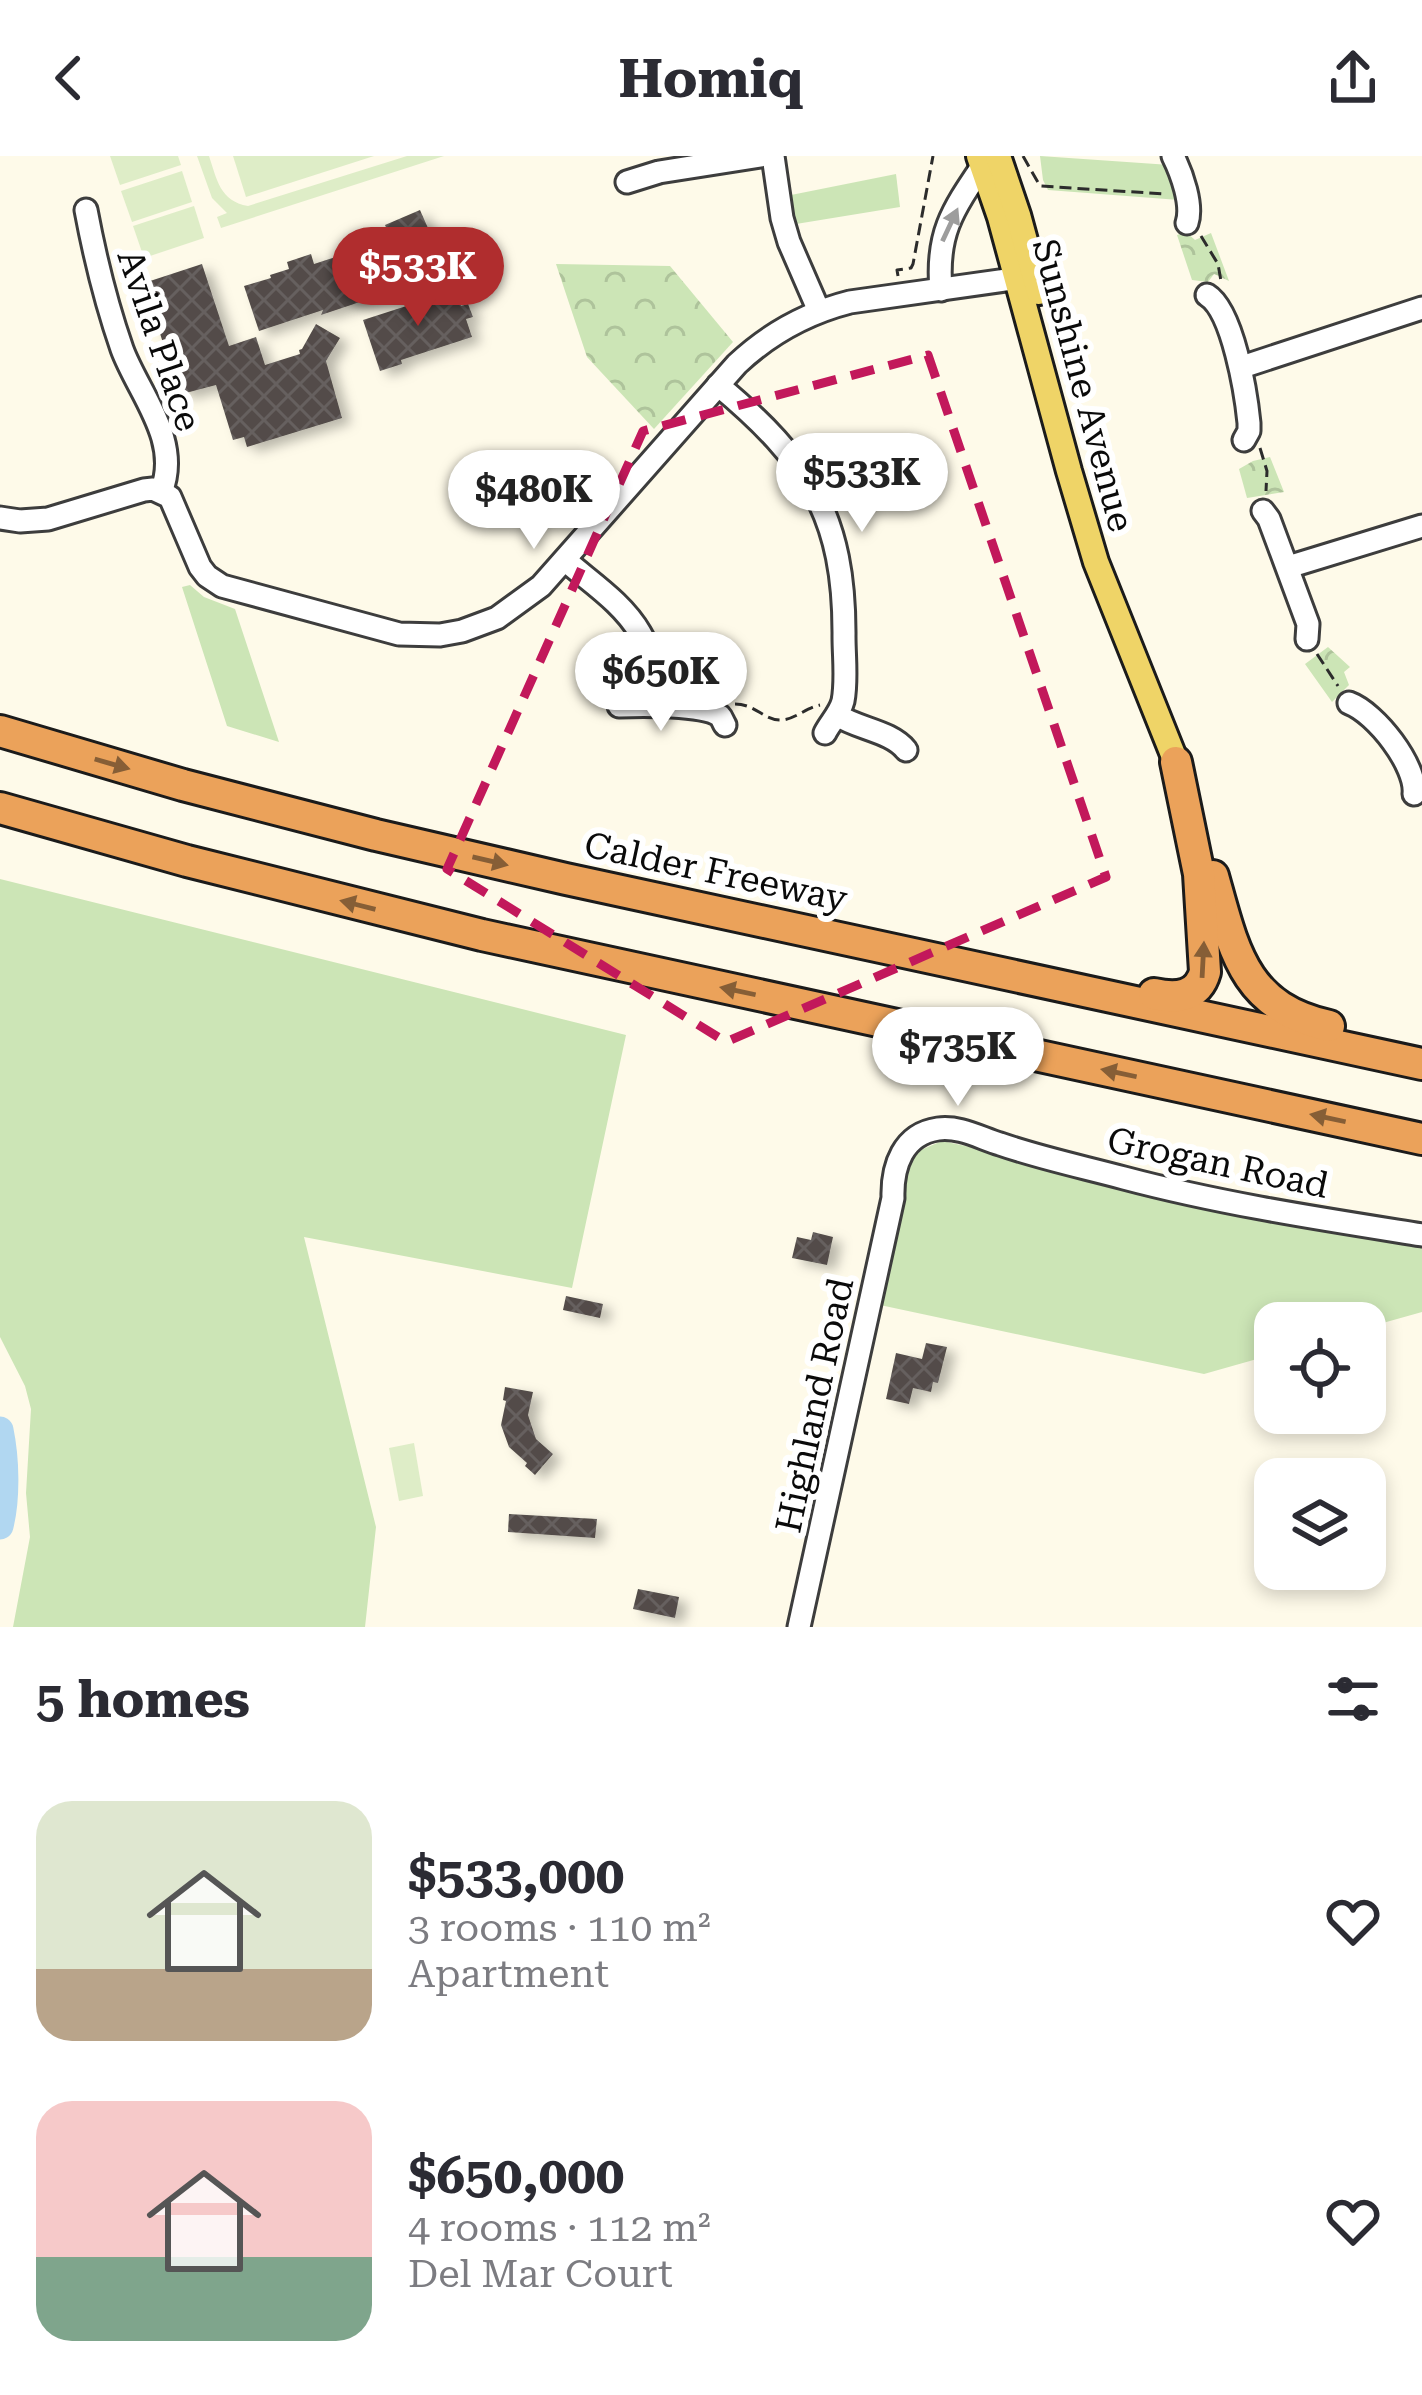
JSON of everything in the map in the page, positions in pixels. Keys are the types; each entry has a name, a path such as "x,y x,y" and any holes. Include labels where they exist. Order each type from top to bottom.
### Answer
{"highway":[{"name":"Calder Freeway","path":"0,730 376,835 1422,1064"},
{"path":"784,925 838,926 1169,997 1189,994 1204,978 1205,948 1198,874 1176,762"},
{"path":"1176,762 1232,942 1255,986 1273,1004 1300,1018 1422,1047"},
{"path":"0,808 187,861 482,935 1422,1139"}],"main road":[{"name":"Sunshine Avenue","path":"987,159 1026,278 1069,471 1096,562 1176,762"}],"street":[{"path":"627,182 645,165 761,156"},
{"path":"773,156 789,242 819,310"},
{"path":"1175,157 1189,220"},
{"path":"940,290 938,264 944,232 987,159"},
{"name":"Avila Place","path":"86,208 96,266 123,352 159,423 165,476 161,491"},
{"path":"0,518 48,519 153,489 174,503 200,567 215,583 399,634 462,631 497,618 527,598 755,347 819,310 850,302 1026,278"},
{"path":"1210,297 1220,308 1242,368 1246,436"},
{"path":"1242,368 1422,308"},
{"path":"718,385 797,463 832,531 844,596 843,696 831,724 857,726 899,742 906,750"},
{"path":"1262,511 1288,567 1308,624 1307,639"},
{"path":"1288,567 1422,526"},
{"path":"565,560 613,601 639,631 665,705"},
{"path":"1349,703 1363,710 1400,750 1414,794"},
{"path":"619,706 665,705 723,721"},
{"path":"1400,750 1422,742"},
{"name":"Grogan Road","path":"921,1139 935,1130 953,1129 1206,1198 1422,1235"},
{"name":"Highland Road","path":"799,1627 893,1198 892,1182 901,1154 921,1139"}],"path":[{"path":"900,296 897,270 913,264 933,156"},
{"path":"1023,156 1040,187 1156,195 1185,190"},
{"path":"1189,220 1197,220 1220,269 1221,287 1210,297"},
{"path":"1246,436 1261,450 1267,471 1262,511"},
{"path":"1307,639 1349,703"},
{"path":"723,721 727,708 742,704 777,719 824,705 831,724"}],"highlighted area":[{"path":"928,355 1106,877 726,1042 447,869 643,431"}],"green space":[{"path":"110,156 178,156 181,165 120,185"},
{"path":"197,156 209,156 225,194 248,206 407,156 444,156 221,228 217,217 227,213 212,198"},
{"path":"233,156 374,156 246,197"},
{"path":"1040,156 1170,165 1179,200 1048,190"},
{"path":"182,171 192,202 132,222 121,191"},
{"path":"896,174 900,207 796,224 791,195"},
{"path":"194,206 204,238 144,258 133,226"},
{"path":"1186,232 1195,240 1211,233 1229,281 1214,274 1208,282 1192,280 1177,235"},
{"path":"556,264 670,266 733,342 654,429 587,357"},
{"path":"1270,457 1284,492 1247,498 1239,469"},
{"path":"190,585 204,597 235,609 279,742 227,726 182,587"},
{"path":"1328,647 1350,667 1344,672 1349,685 1332,702 1305,664"},
{"path":"0,879 626,1035 572,1288 304,1237 376,1527 365,1627 13,1627 30,1537 26,1493 31,1409 0,1337"},
{"path":"942,1141 1422,1244 1422,1312 1386,1322 1386,1302 1254,1302 1254,1360 1204,1374 880,1305 916,1152"},
{"path":"414,1443 423,1496 399,1501 389,1448"}],"building":[{"path":"420,210 432,237 428,239 436,269 357,303 259,331 244,286 271,278 289,269 287,262 311,254 314,264 391,239 385,225"},
{"path":"202,264 229,346 256,337 265,365 300,354 316,324 340,338 326,361 342,418 247,447 244,437 233,440 216,385 182,394 144,283"},
{"path":"456,290 461,306 468,304 473,317 466,319 472,337 380,371 363,320"},
{"path":"813,1232 833,1237 827,1265 792,1258 797,1237 811,1240"},
{"path":"566,1296 603,1304 600,1318 563,1310"},
{"path":"926,1343 947,1347 938,1383 933,1382 931,1392 913,1388 909,1404 886,1399 896,1353 922,1359"},
{"path":"505,1387 533,1392 528,1415 536,1439 553,1454 535,1475 509,1447 501,1425"},
{"path":"509,1514 597,1519 595,1538 508,1532"},
{"path":"638,1589 679,1597 675,1618 633,1609"}],"waterway":[{"path":"0,1430 5,1478 0,1526"}]}
